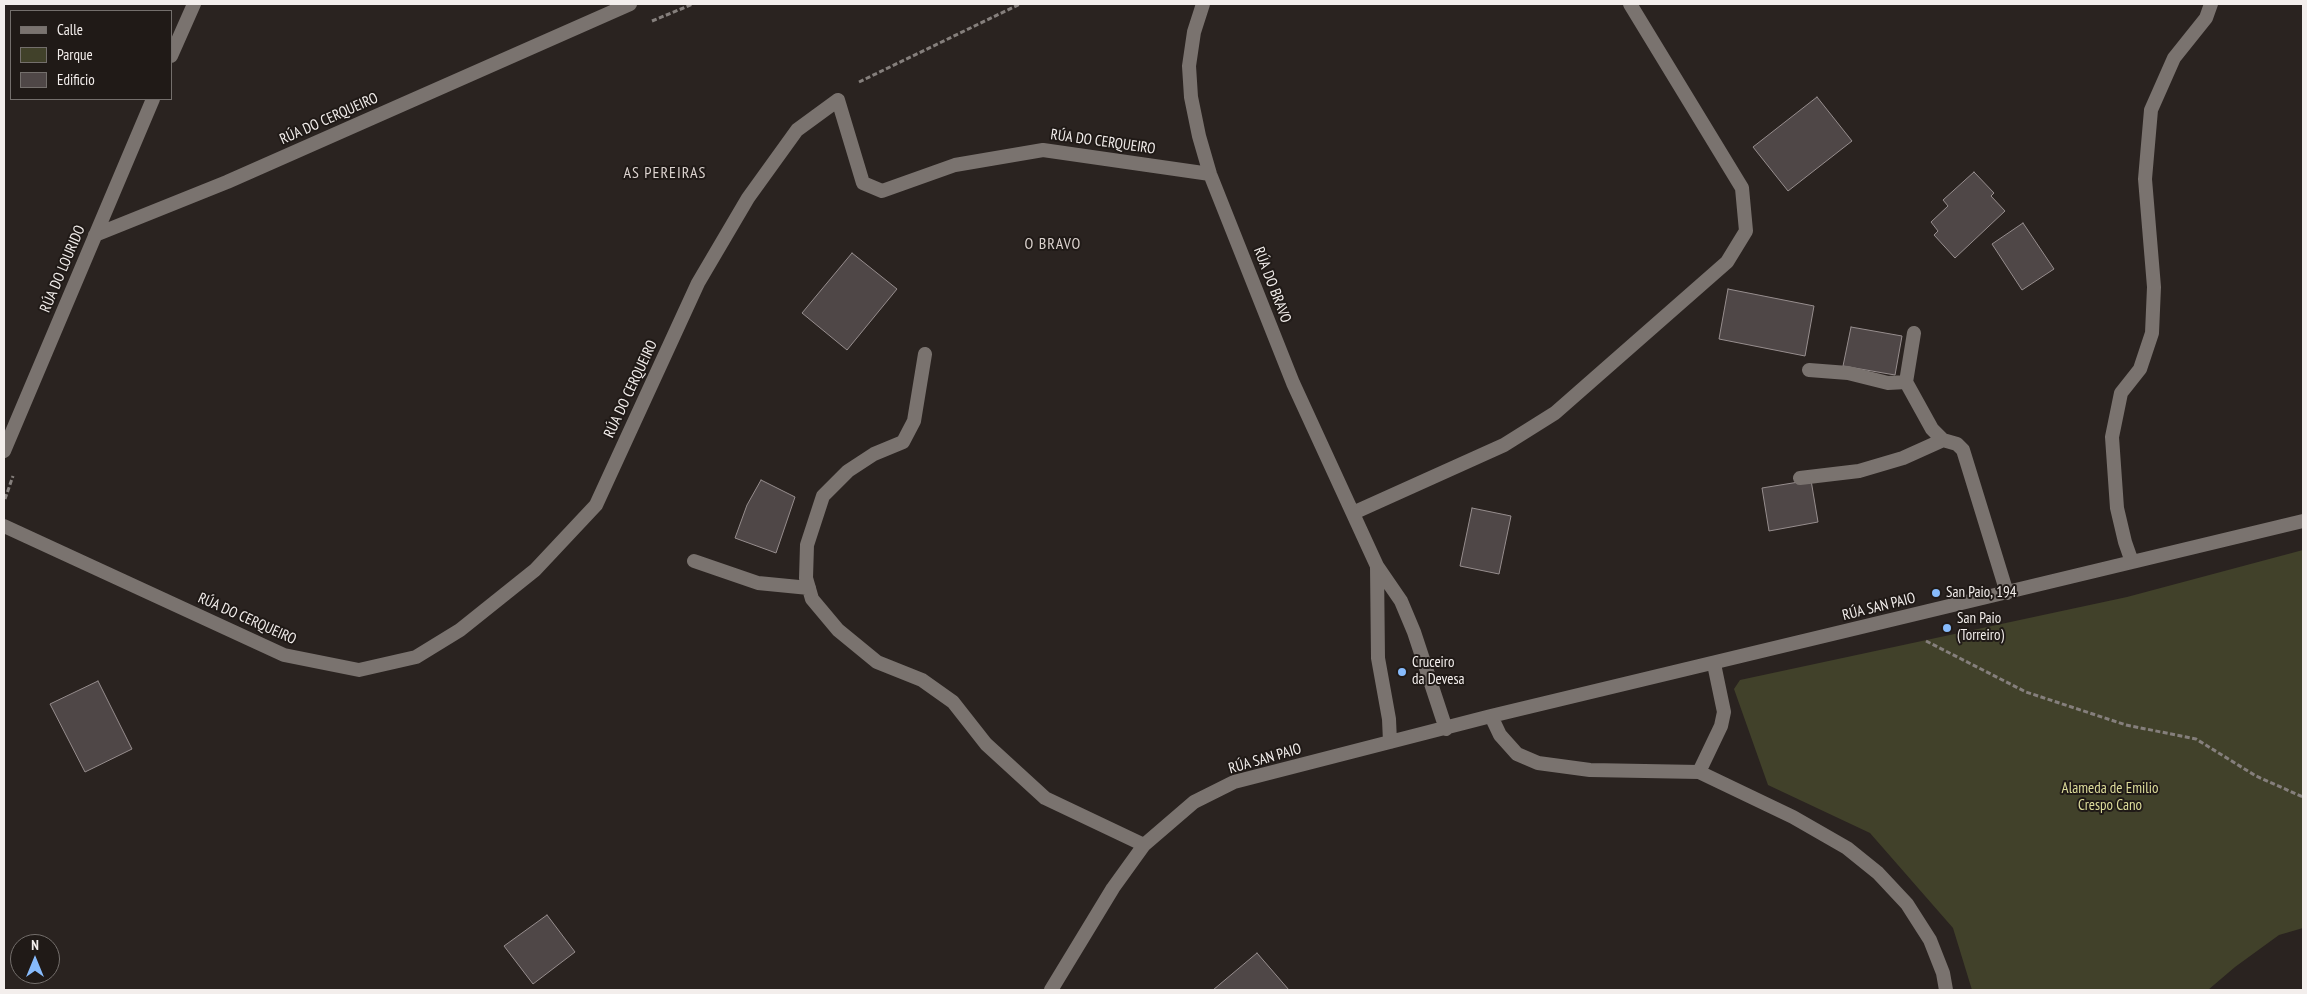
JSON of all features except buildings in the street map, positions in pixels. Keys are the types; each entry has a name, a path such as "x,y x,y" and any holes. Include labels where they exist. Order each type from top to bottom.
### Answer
{"street":[{"path":"172,54 194,4"},
{"name":"RÚA DO CERQUEIRO","path":"95,235 236,178 630,4"},
{"name":"RÚA DO BRAVO","path":"1203,4 1194,32 1190,82 1199,136 1210,174 1292,383 1377,566 1401,601 1414,632 1446,729"},
{"path":"1353,513 1504,445 1555,413 1727,262 1746,231 1742,188 1630,4"},
{"path":"2132,562 2117,508 2112,437 2121,393 2140,369 2152,332 2154,287 2145,179 2151,110 2174,58 2206,18 2211,4"},
{"name":"RÚA DO LOURIDO","path":"4,451 153,100"},
{"name":"RÚA DO CERQUEIRO","path":"4,526 284,655 359,670 416,656 460,630 535,570 596,505 698,283 748,198 797,130 838,100 863,183 882,191 955,165 1043,150 1210,174"},
{"path":"1914,333 1906,382 1932,429 1943,440 1957,444 1963,450 2007,593"},
{"path":"925,354 914,421 903,442 874,454 848,471 824,496 807,545 806,578 812,599 838,630 877,662 922,680 954,702 986,744 1045,798 1144,845"},
{"path":"1810,370 1848,373 1888,383 1906,382"},
{"path":"1800,478 1859,471 1903,458 1943,440"},
{"name":"RÚA SAN PAIO","path":"1050,990 1109,895 1144,845 1194,802 1234,782 1491,716 1714,664 2303,521"},
{"path":"694,561 758,583 809,588"},
{"name":"RÚA DO BRAVO","path":"1377,566 1378,658 1389,719 1390,742"},
{"path":"1699,772 1721,726 1724,712 1714,664"},
{"path":"1491,716 1500,735 1517,754 1538,763 1590,770 1699,772 1793,817 1847,848 1878,873 1907,904 1930,940 1943,973 1946,990"}],"path":[{"path":"647,24 693,4"},
{"path":"838,100 839,92 1020,4"},
{"path":"4,502 16,470"},
{"path":"1923,640 2026,692 2126,725 2196,739 2256,776 2303,797"}],"green space":[{"name":"Alameda de Emilio Crespo Cano","path":"2303,550 2303,928 2279,935 2235,967 2208,990 1972,990 1953,928 1870,833 1768,785 1734,689 1740,680 2127,597"}],"place":[{"name":"San Paio, 194","path":"1936,593"},
{"name":"San Paio (Torreiro)","path":"1947,628"},
{"name":"Cruceiro da Devesa","path":"1402,672"}],"district":[{"name":"AS PEREIRAS","path":"665,173"},
{"name":"O BRAVO","path":"1053,244"}]}
